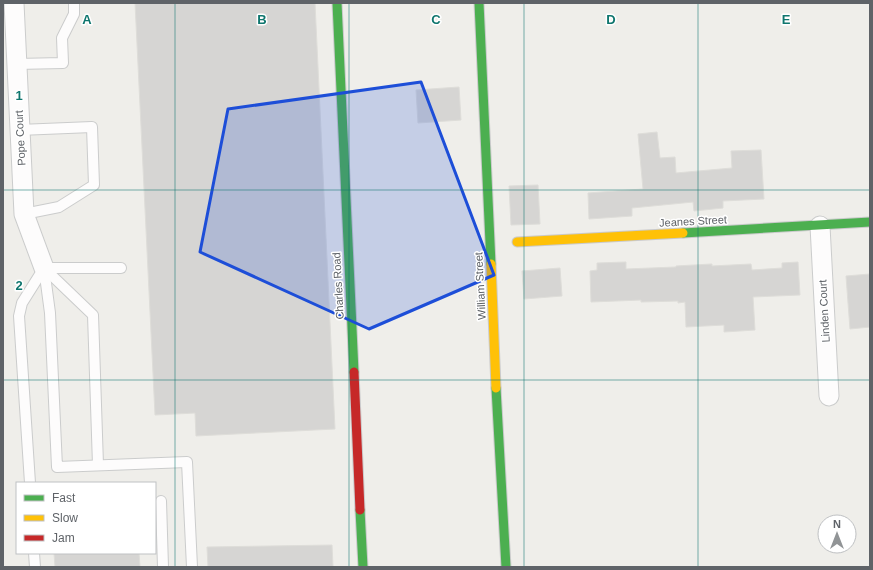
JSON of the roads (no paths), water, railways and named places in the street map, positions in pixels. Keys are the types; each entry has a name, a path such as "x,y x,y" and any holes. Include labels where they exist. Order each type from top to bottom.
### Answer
{"street":[{"name":"Pope Court","path":"14,3 24,214 44,268"},
{"name":"Charles Road","path":"337,3 363,567"},
{"name":"William Street","path":"479,3 506,567"},
{"name":"Jeanes Street","path":"517,242 870,222"},
{"name":"Linden Court","path":"820,226 828,396"}],"lane":[{"path":"16,64 63,63 62,38 74,14 74,3"},
{"path":"19,130 92,127 94,185 59,207 24,214"},
{"path":"44,268 121,268"},
{"path":"44,268 50,313 57,467 187,462 192,567"},
{"path":"44,268 93,315 98,465"},
{"path":"30,482 19,316 22,303 44,268"},
{"path":"161,501 164,567"},
{"path":"34,554 35,567"}]}
